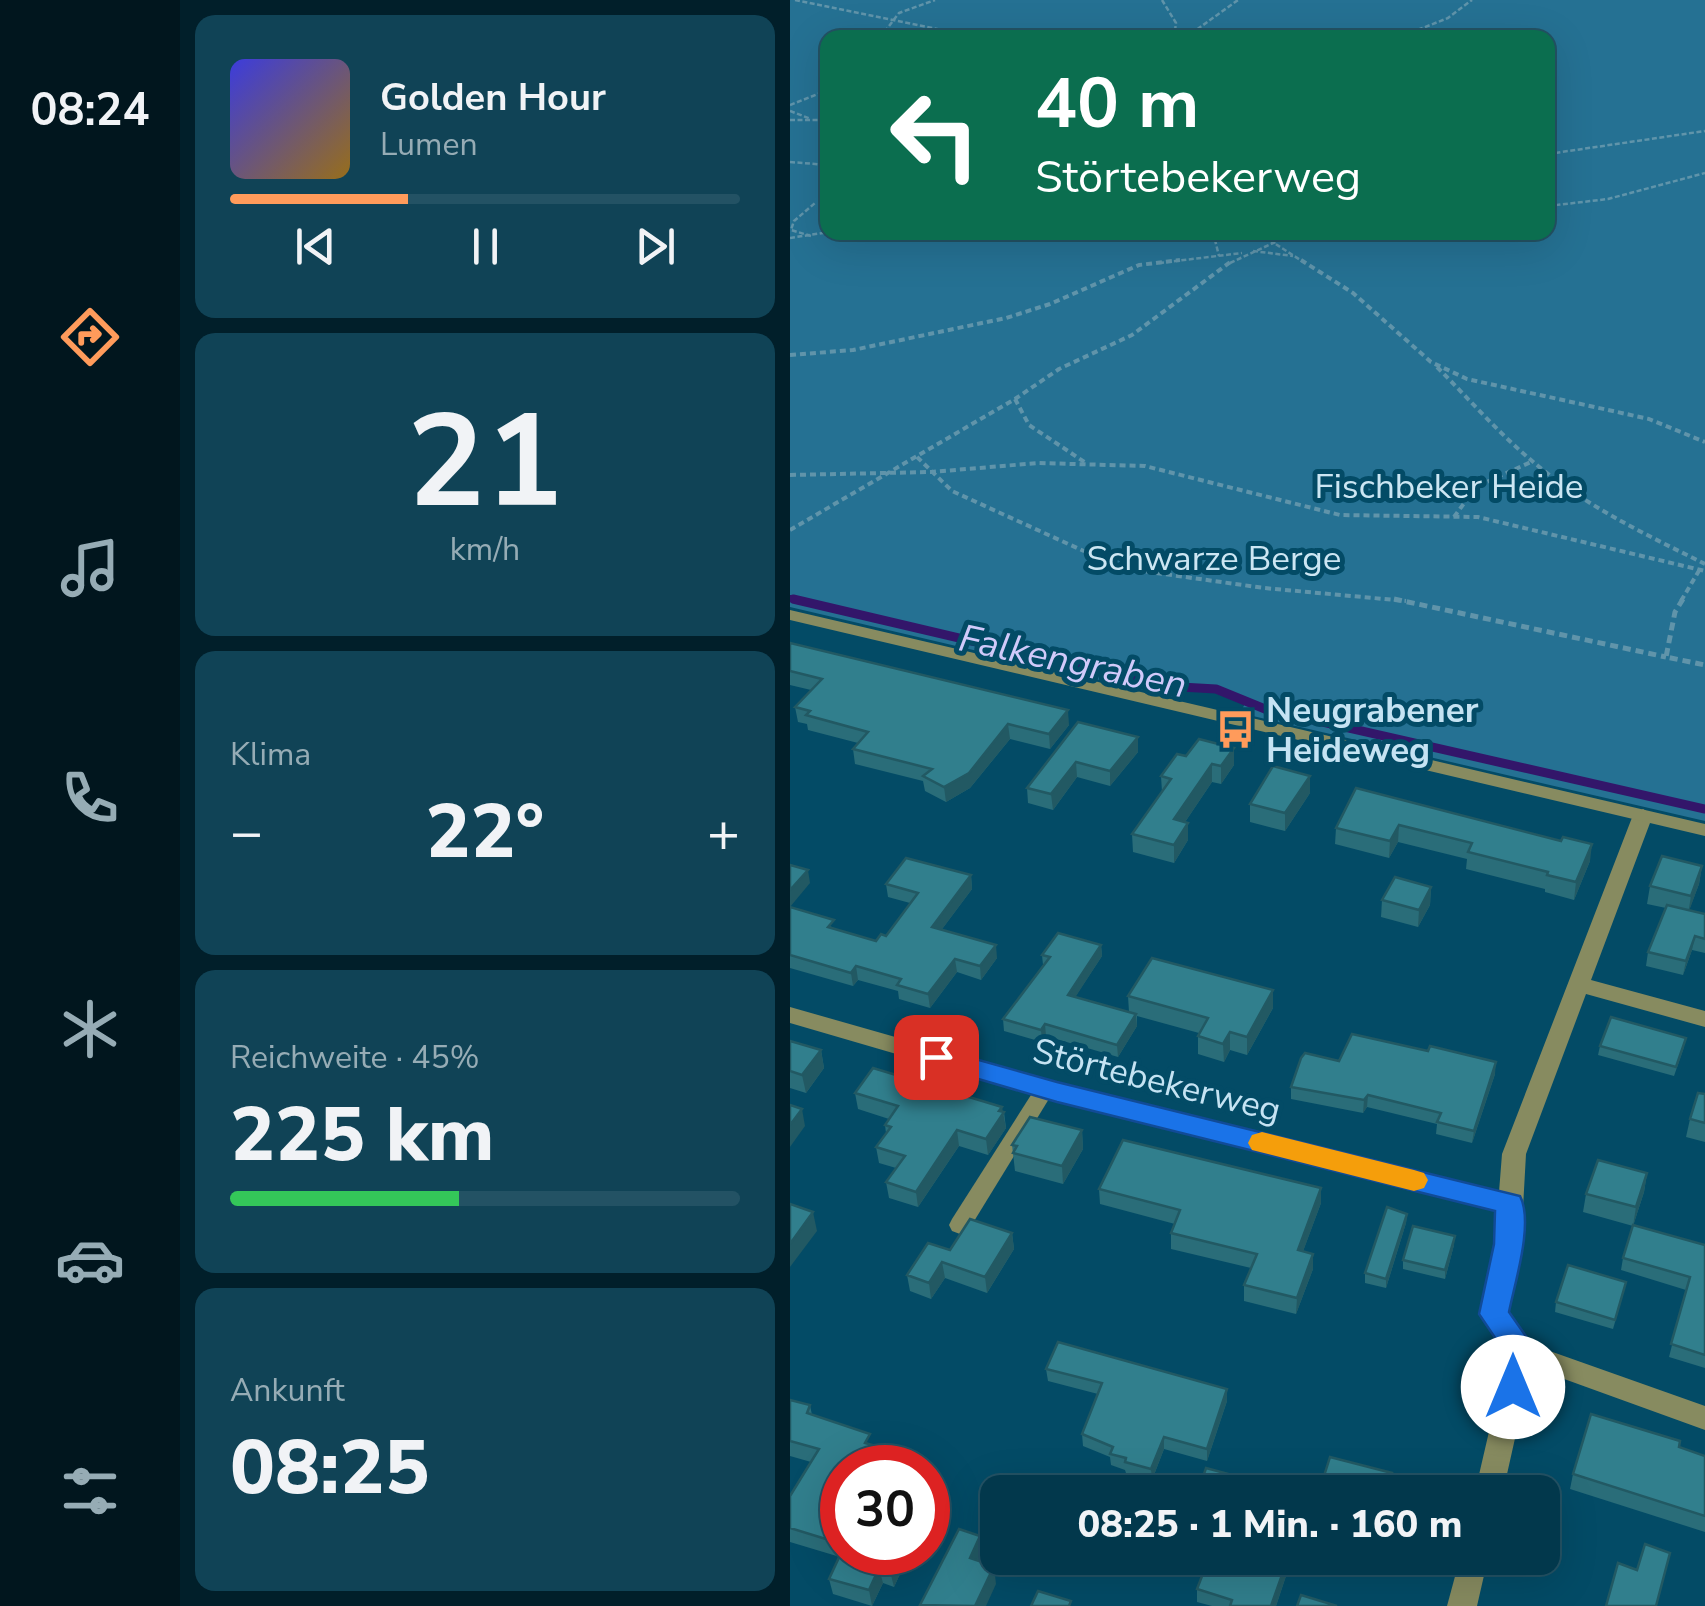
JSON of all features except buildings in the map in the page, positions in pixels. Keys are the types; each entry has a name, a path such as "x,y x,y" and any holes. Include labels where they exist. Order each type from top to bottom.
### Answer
{"street":[{"path":"790,616 1705,830"},
{"path":"1642,815 1514,1154 1508,1244 1494,1314 1522,1352 1705,1418"},
{"path":"1580,985 1705,1019"},
{"name":"Störtebekerweg","path":"790,1015 1046,1089 1510,1204"},
{"path":"1493,1475 1522,1352"},
{"path":"1462,1606 1470,1575"}],"lane":[{"path":"960,1225 1046,1089"}],"path":[{"path":"795,0 930,30"},
{"path":"886,30 899,12 935,0"},
{"path":"1162,0 1176,24 1175,30"},
{"path":"1196,30 1238,0"},
{"path":"1417,30 1448,18 1472,0"},
{"path":"790,108 820,94"},
{"path":"790,108 815,120"},
{"path":"790,120 820,120"},
{"path":"1555,153 1705,131"},
{"path":"790,162 820,164"},
{"path":"1555,205 1608,199 1705,172"},
{"path":"815,203 794,221 791,237 820,234"},
{"path":"790,230 811,236"},
{"path":"1209,278 1218,256 1215,240"},
{"path":"1267,240 1353,293 1431,362 1532,461 1600,510 1704,566"},
{"path":"790,355 907,340 1006,318 1066,298 1122,270 1250,251 1278,240"},
{"path":"790,530 1016,399 1060,369 1132,336 1250,251 1293,256"},
{"path":"1431,362 1467,379 1649,419 1705,442"},
{"path":"1016,399 1029,426 1088,464"},
{"path":"916,457 952,491 1121,568 1264,588 1391,598 1705,665"},
{"path":"1454,517 1458,504 1480,480 1532,461"},
{"path":"790,475 931,472 1038,463 1145,466 1340,515 1478,517 1704,566"},
{"path":"1666,657 1675,612 1704,566"}],"green space":[{"name":"Schwarze Berge","path":"790,0 1705,0 1705,821 1240,713 1247,700 1186,686 1177,698 790,607"}],"waterway":[{"name":"Falkengraben","path":"790,598 804,601"},
{"name":"Falkengraben","path":"793,599 1163,686 1216,689 1265,709 1705,809"}],"slow traffic":[{"path":"1262,1143 1414,1180"}],"place":[{"name":"Neugrabener Heideweg","path":"1236,730"}],"route":[{"path":"936,1057 1057,1092 1510,1204 1508,1244 1494,1314 1522,1352 1513,1387"}],"park label":[{"name":"Fischbeker Heide","path":"1449,486"}]}
